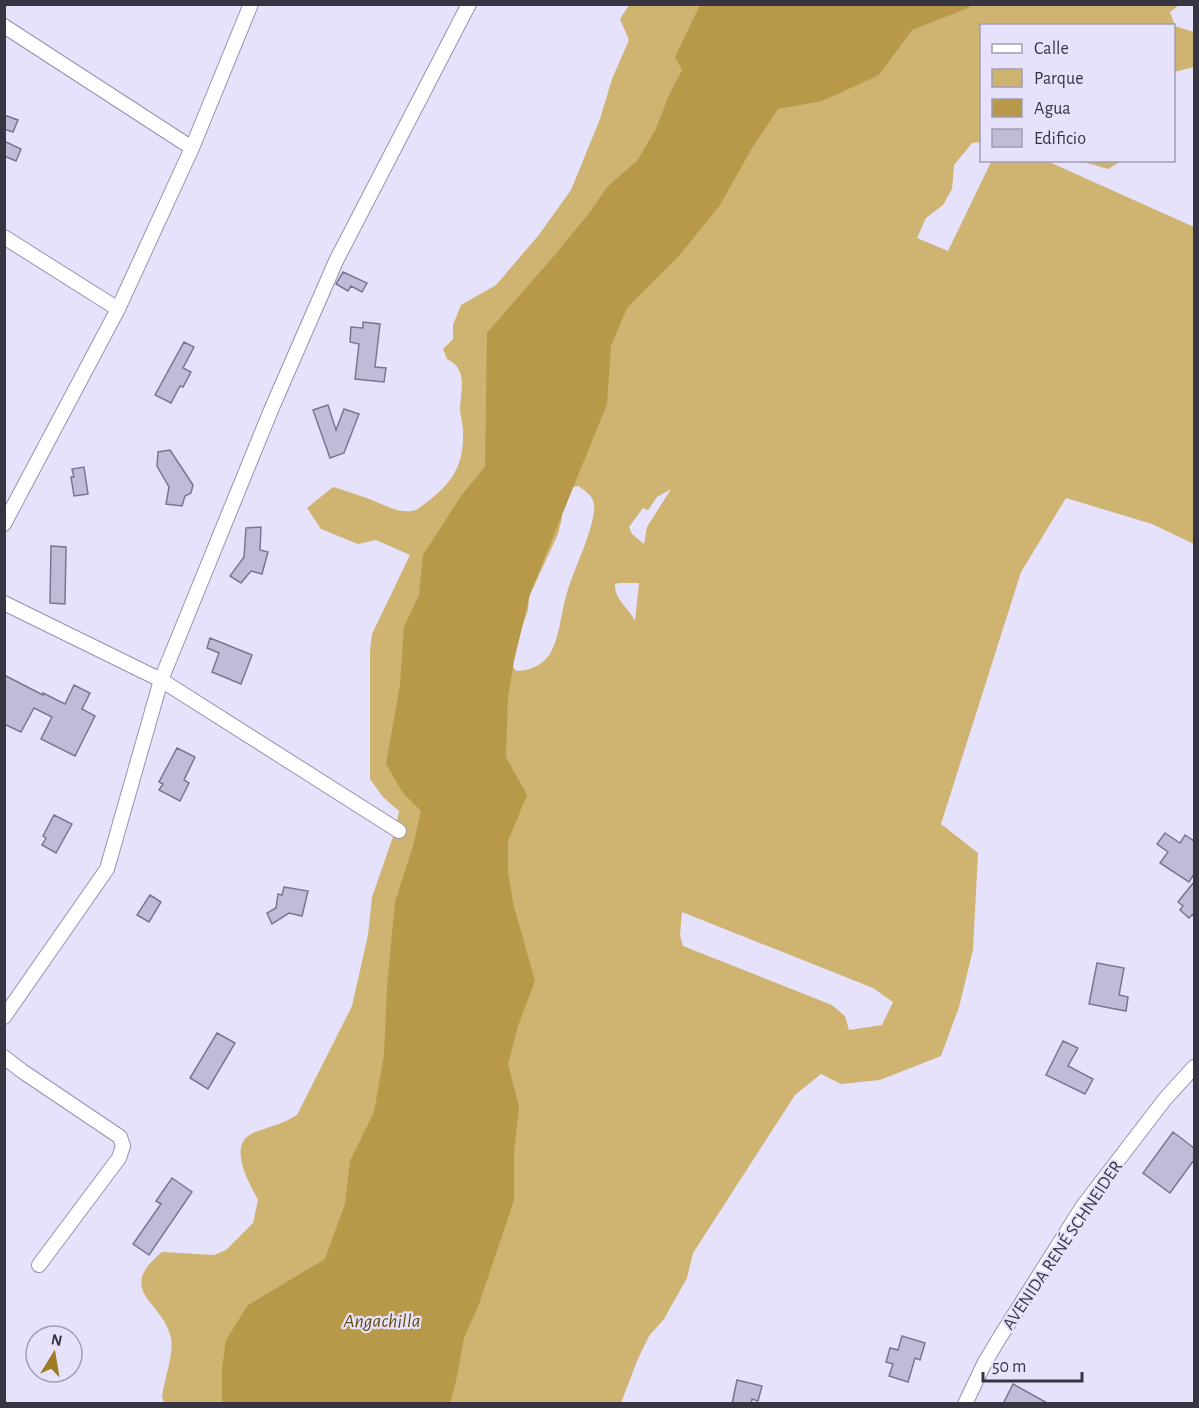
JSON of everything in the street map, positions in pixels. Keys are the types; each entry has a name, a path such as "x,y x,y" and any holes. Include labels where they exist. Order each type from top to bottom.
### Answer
{"street":[{"path":"4,524 118,309 192,148 251,4"},
{"path":"4,1017 107,869 161,680 271,410 336,261 469,4"},
{"path":"4,26 192,148"},
{"path":"4,237 118,309"},
{"path":"4,603 161,680 399,831"},
{"path":"4,1058 120,1137 123,1146 118,1158 39,1265"},
{"name":"AVENIDA RENÉ SCHNEIDER","path":"965,1404 990,1354 1083,1206 1165,1099 1194,1067"}],"green space":[{"path":"629,5 1179,5 1170,12 1174,24 980,24 980,142 972,143 954,165 952,189 943,205 926,218 917,238 948,251 991,162 1049,162 1194,227 1194,544 1152,524 1066,498 1021,572 941,824 978,853 973,950 959,1007 941,1056 880,1080 841,1084 821,1074 795,1095 693,1253 687,1278 664,1319 649,1336 621,1403 164,1403 162,1397 170,1359 171,1338 166,1325 146,1296 142,1287 142,1277 148,1266 162,1252 214,1255 226,1250 253,1223 258,1200 242,1165 241,1146 245,1139 253,1133 297,1115 352,1006 368,935 372,897 395,831 399,811 383,797 370,779 370,651 372,634 410,555 376,540 358,544 321,529 307,508 333,487 396,510 412,511 431,499 452,477 462,452 463,428 460,408 462,380 458,368 447,359 443,349 453,339 453,325 461,305 496,285 538,236 571,190 629,40 620,19","holes":["579,486 593,501 594,513 567,593 554,646 543,662 532,668 516,671 510,663 528,610 529,597 558,534 562,518 561,502 573,487","671,489 647,527 644,544 632,534 629,527 643,508 648,510 657,497","639,583 635,621 619,599 615,589 615,584","682,912 873,988 893,1002 882,1025 849,1030 845,1016 832,1005 683,946 680,935"]},
{"path":"1175,26 1194,32 1194,67 1175,72"},
{"path":"1084,162 1120,162 1108,169"}],"water":[{"name":"Angachilla","path":"700,5 971,5 912,30 879,75 822,101 778,109 752,148 720,205 679,256 627,308 611,346 607,404 530,594 508,697 506,757 527,795 508,841 508,872 513,903 535,981 518,1026 508,1064 519,1107 514,1152 514,1200 479,1304 464,1338 450,1403 222,1403 222,1369 226,1340 248,1305 325,1259 345,1204 350,1161 374,1112 384,1055 387,987 395,902 413,846 421,811 403,793 386,764 400,685 404,627 419,595 423,555 461,496 485,467 487,333 553,257 608,186 637,161 656,129 668,97 682,70 675,57"}],"building":[{"path":"4,115 18,120 13,132 4,129"},
{"path":"4,141 21,149 16,161 4,156"},
{"path":"343,272 367,283 362,292 351,286 348,291 336,284"},
{"path":"363,322 380,324 375,367 386,368 384,382 355,379 359,344 350,342 351,327 363,328"},
{"path":"184,342 194,347 183,368 191,372 171,403 155,395"},
{"path":"328,405 336,430 344,409 359,414 344,453 330,458 313,410"},
{"path":"170,450 193,485 191,493 185,496 182,506 166,504 169,487 157,466 158,452"},
{"path":"84,467 88,494 74,496 72,469"},
{"path":"261,527 260,550 268,552 262,574 251,571 241,583 230,576 244,557 246,528"},
{"path":"51,546 66,547 65,604 50,603"},
{"path":"210,638 252,655 241,684 212,672 219,653 207,648"},
{"path":"4,675 65,704 74,685 90,693 82,709 95,716 75,756 41,739 52,717 34,708 21,732 4,724"},
{"path":"177,748 195,757 184,780 189,783 180,801 159,790 163,784 159,782"},
{"path":"54,815 72,824 56,853 42,845 46,838 43,836"},
{"path":"1165,833 1180,843 1185,835 1194,841 1194,874 1189,882 1160,863 1168,852 1157,844"},
{"path":"1194,882 1194,915 1189,918 1180,910 1183,906 1178,902"},
{"path":"284,887 308,891 302,916 289,913 272,924 267,913 276,908 278,894 282,895"},
{"path":"150,895 161,902 149,922 137,915"},
{"path":"1097,963 1124,968 1119,995 1128,997 1126,1011 1089,1004"},
{"path":"217,1033 235,1043 208,1089 190,1078"},
{"path":"1063,1041 1078,1048 1068,1066 1093,1079 1085,1094 1046,1075"},
{"path":"1173,1132 1194,1148 1194,1160 1170,1193 1143,1173"},
{"path":"172,1178 192,1192 149,1255 133,1244 161,1204 156,1201"},
{"path":"902,1336 925,1343 920,1360 915,1358 908,1382 889,1376 893,1364 886,1362 890,1348 898,1350"},
{"path":"737,1380 762,1386 758,1401 752,1399 751,1404 732,1404"},
{"path":"1013,1384 1049,1404 1003,1404"}]}
